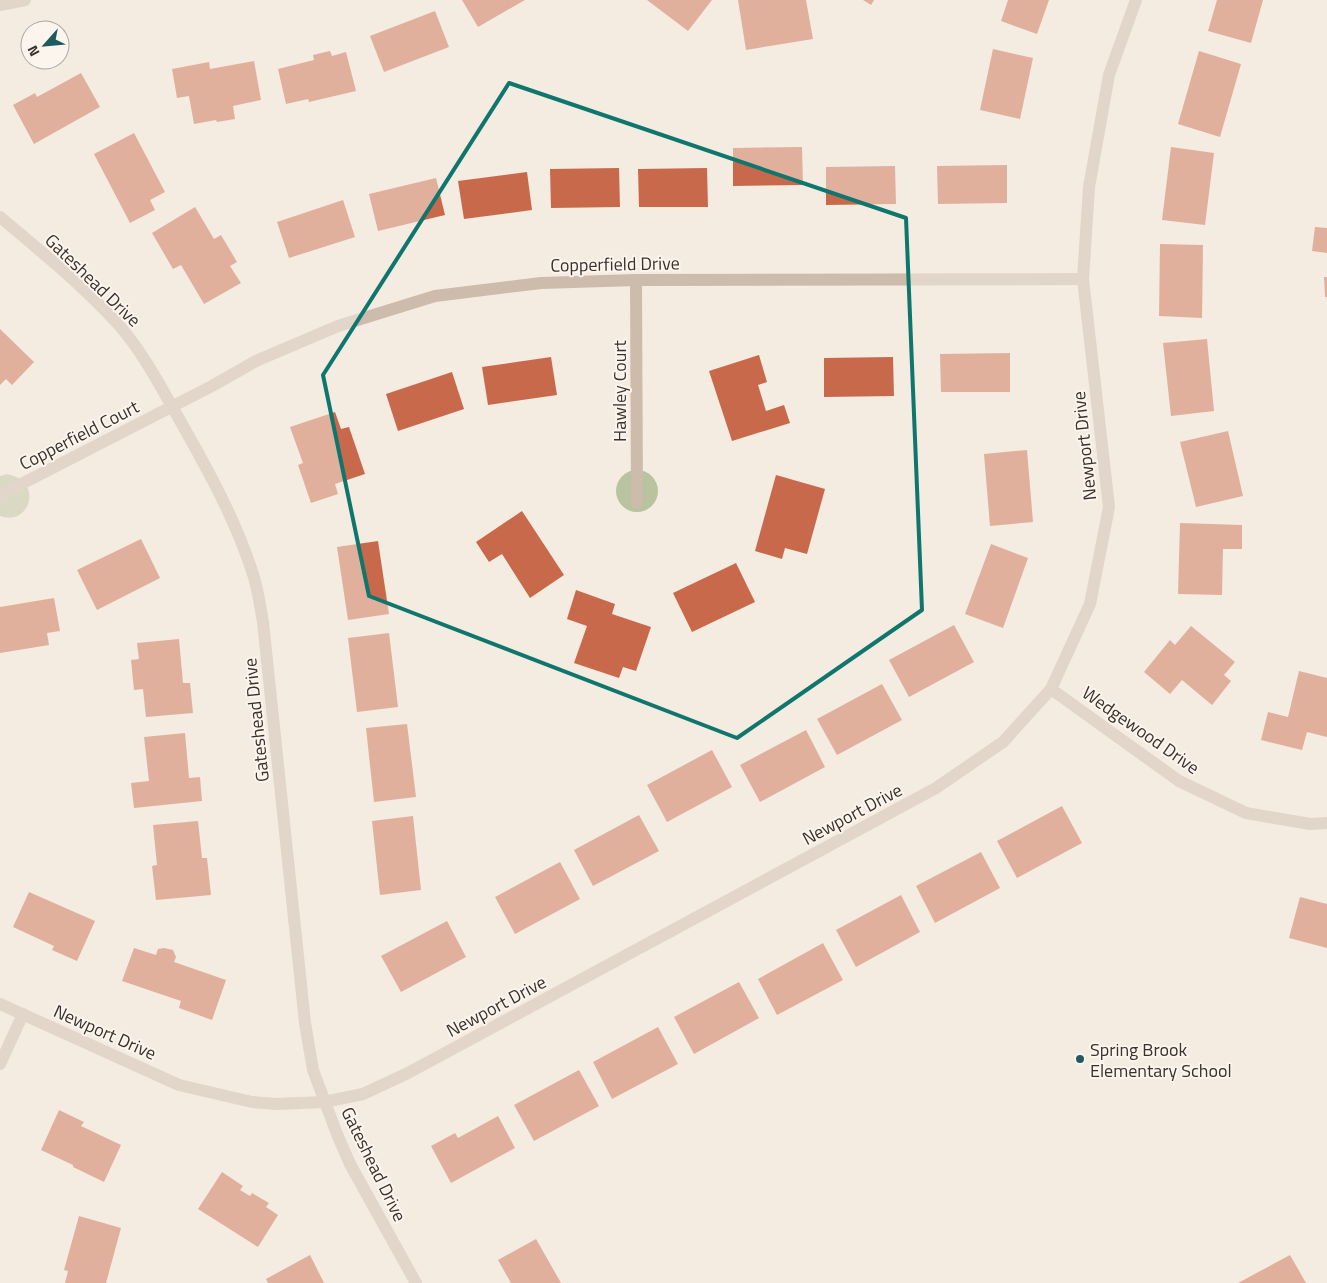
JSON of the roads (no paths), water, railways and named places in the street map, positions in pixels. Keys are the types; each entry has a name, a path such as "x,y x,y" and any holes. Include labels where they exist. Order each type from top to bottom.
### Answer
{"street":[{"path":"0,5 25,0"},
{"name":"Newport Drive","path":"0,1004 179,1085 252,1102 277,1104 324,1102 364,1094 408,1073 936,788 1003,742 1051,689 1090,604 1109,507 1083,279 1089,187 1109,75 1136,0"},
{"name":"Gateshead Drive","path":"0,217 76,282 119,325 137,348 216,484 237,531 254,575 264,632 304,1023 313,1070 350,1164 416,1283"},
{"name":"Copperfield Drive","path":"172,407 256,360 338,326 435,296 542,283 636,280 1083,279"},
{"name":"Hawley Court","path":"636,280 636,503"},
{"name":"Copperfield Court","path":"2,494 172,407"},
{"name":"Wedgewood Drive","path":"1051,689 1179,781 1246,813 1310,824 1327,823"},
{"path":"0,1064 23,1014"}],"place":[{"name":"Spring Brook Elementary School","path":"1080,1059"}]}
